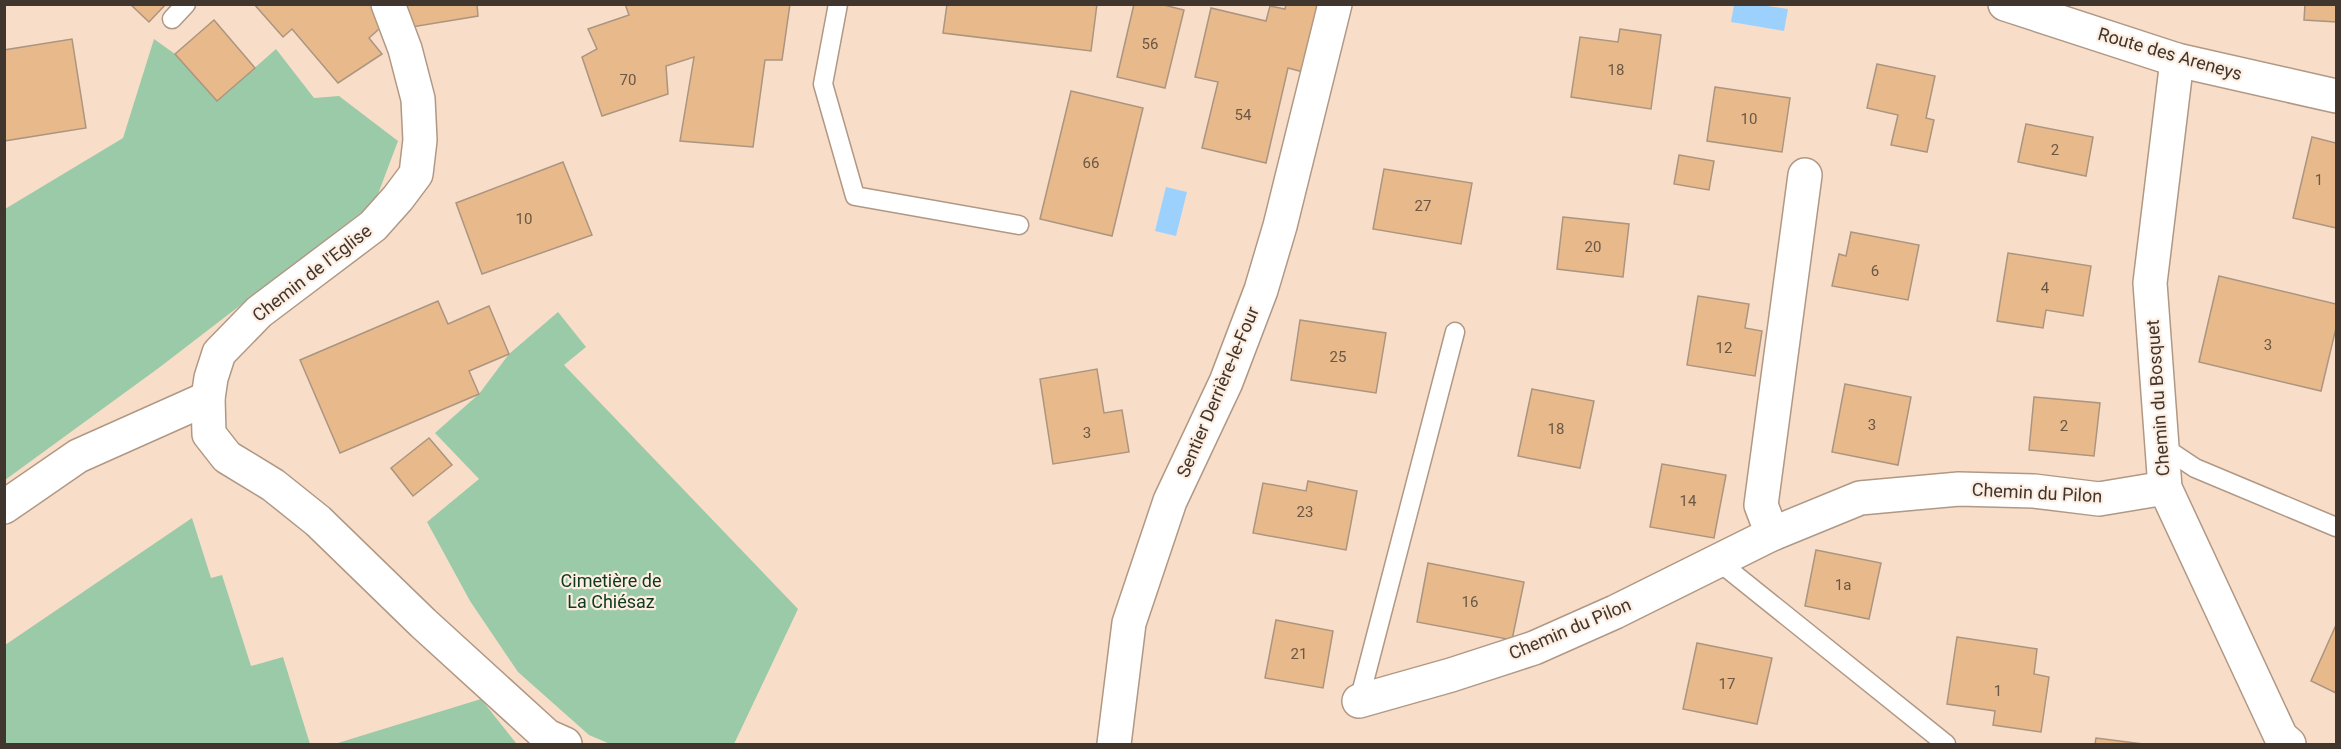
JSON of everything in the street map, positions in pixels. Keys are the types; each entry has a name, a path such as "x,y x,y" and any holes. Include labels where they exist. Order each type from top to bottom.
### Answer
{"street":[{"name":"Chemin de l'Eglise","path":"388,4 405,49 418,99 420,140 416,174 373,226 259,312 219,353 211,378 208,398 209,434 227,457 273,486 318,521 423,623 539,729 547,736 565,744"},
{"name":"Sentier Derrière-le-Four","path":"1114,744 1129,623 1170,501 1226,382 1261,290 1283,214 1335,4"},
{"name":"Route des Areneys","path":"2005,4 2177,60 2337,96"},
{"name":"Chemin du Bosquet","path":"2177,60 2150,283 2165,488 2281,737 2289,744"},
{"path":"1772,534 1761,505 1805,175"},
{"path":"4,507 78,456 208,398"},
{"name":"Chemin du Pilon","path":"1359,701 1534,648 1615,612 1772,534 1860,498 1959,489 2034,491 2099,499 2165,488"}],"lane":[{"path":"172,19 186,4"},
{"path":"838,4 823,84 855,196 1019,225"},
{"path":"1359,701 1455,332"},
{"path":"2162,446 2195,468 2337,527"},
{"path":"1718,561 1946,744"}],"green space":[{"path":"154,39 175,54 217,101 276,49 314,98 339,96 398,141 375,202 160,367 5,480 5,209 123,138"},
{"name":"Cimetière de La Chiésaz","path":"558,312 586,347 564,365 798,609 734,744 610,744 589,735 518,672 470,601 427,522 479,479 435,433 479,394 509,354"},
{"path":"192,518 211,578 222,575 251,666 283,657 310,744 5,744 5,645"},
{"path":"481,699 516,743 334,744 341,742"}],"water":[{"path":"1734,5 1760,5 1788,9 1784,31 1731,22"},
{"path":"1166,187 1187,192 1176,236 1155,231"}],"building":[{"path":"130,4 166,4 149,22"},
{"path":"254,4 384,4 389,20 369,38 382,54 338,83 292,29 283,37"},
{"path":"404,4 477,4 478,16 412,27"},
{"path":"625,4 790,4 782,60 765,60 753,147 680,141 694,57 666,66 668,94 602,116 582,57 597,49 588,29 629,15"},
{"path":"947,4 1097,4 1091,51 943,33"},
{"path":"1134,4 1160,4 1184,10 1165,88 1117,77"},
{"path":"1286,4 1322,4 1307,73 1288,68 1266,163 1202,148 1218,82 1195,77 1211,8 1266,21 1270,6 1285,9"},
{"path":"2305,4 2336,4 2336,22 2304,20"},
{"path":"214,20 255,68 217,101 175,54"},
{"path":"1620,29 1661,35 1651,109 1571,97 1580,37 1618,42"},
{"path":"72,39 86,128 4,141 4,50"},
{"path":"1877,64 1935,76 1926,118 1934,120 1927,152 1891,145 1898,115 1867,108"},
{"path":"1715,87 1790,98 1782,152 1707,141"},
{"path":"1071,91 1143,108 1112,236 1040,219"},
{"path":"2026,124 2093,137 2086,176 2018,162"},
{"path":"2312,137 2336,143 2336,228 2293,218"},
{"path":"1679,155 1714,161 1709,190 1674,184"},
{"path":"563,162 592,235 482,274 456,203"},
{"path":"1384,169 1472,183 1461,244 1373,229"},
{"path":"1563,217 1629,224 1623,277 1557,269"},
{"path":"1851,232 1919,245 1908,300 1832,286 1839,254 1846,256"},
{"path":"2008,253 2091,266 2083,316 2046,310 2043,328 1997,321"},
{"path":"2219,276 2336,304 2336,328 2321,391 2199,362"},
{"path":"1698,296 1749,304 1745,328 1762,331 1755,376 1687,365"},
{"path":"438,301 448,324 489,306 509,354 469,371 479,394 340,453 300,360"},
{"path":"1300,320 1386,333 1376,393 1291,380"},
{"path":"1097,369 1104,413 1122,410 1129,452 1053,464 1040,379"},
{"path":"1845,384 1911,397 1898,465 1832,452"},
{"path":"1532,389 1594,401 1580,468 1518,456"},
{"path":"2034,397 2100,403 2094,456 2029,450"},
{"path":"429,438 452,465 413,496 391,468"},
{"path":"1662,464 1726,475 1714,538 1650,527"},
{"path":"1308,481 1357,491 1346,550 1253,533 1263,483 1306,491"},
{"path":"1816,550 1881,563 1869,619 1805,606"},
{"path":"1428,563 1524,582 1512,640 1417,622"},
{"path":"1276,620 1333,631 1323,688 1265,678"},
{"path":"2336,625 2336,693 2311,681"},
{"path":"1957,637 2037,649 2034,674 2049,677 2041,732 1993,725 1995,711 1947,704"},
{"path":"1697,643 1772,658 1757,724 1683,709"},
{"path":"2096,738 2143,744 2095,744"}]}
